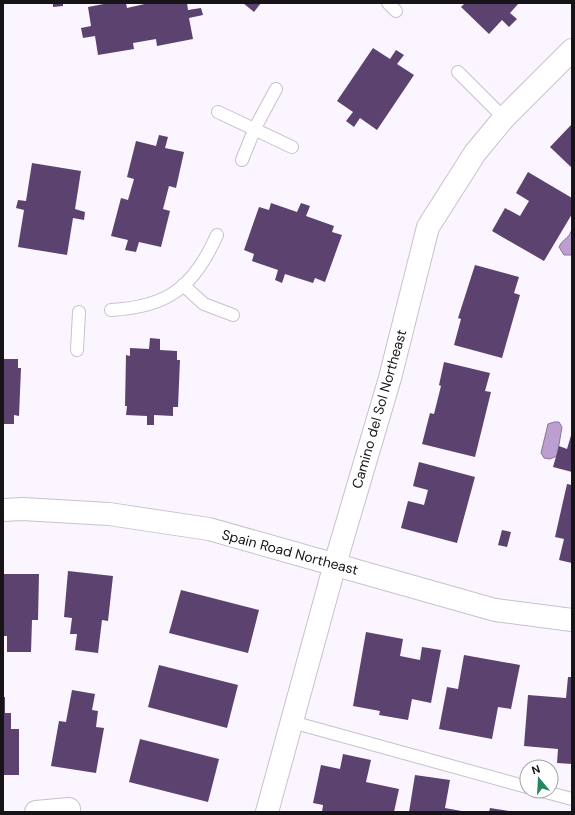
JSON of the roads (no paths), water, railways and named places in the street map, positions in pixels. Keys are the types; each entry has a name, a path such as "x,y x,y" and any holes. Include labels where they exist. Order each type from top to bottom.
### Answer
{"street":[{"name":"Camino del Sol Northeast","path":"268,812 335,564 390,378 428,227 475,153 504,118 572,50"},
{"name":"Spain Road Northeast","path":"3,510 23,509 109,514 209,529 495,610 572,620"},
{"path":"36,812 69,809"}],"lane":[{"path":"458,72 504,118"},
{"path":"242,160 255,128 276,89"},
{"path":"218,112 255,128 292,147"},
{"path":"111,310 152,303 176,293 208,255 217,235"},
{"path":"183,285 204,304 233,315"},
{"path":"77,350 79,312"},
{"path":"292,722 519,785"},
{"path":"559,796 572,799"}]}
